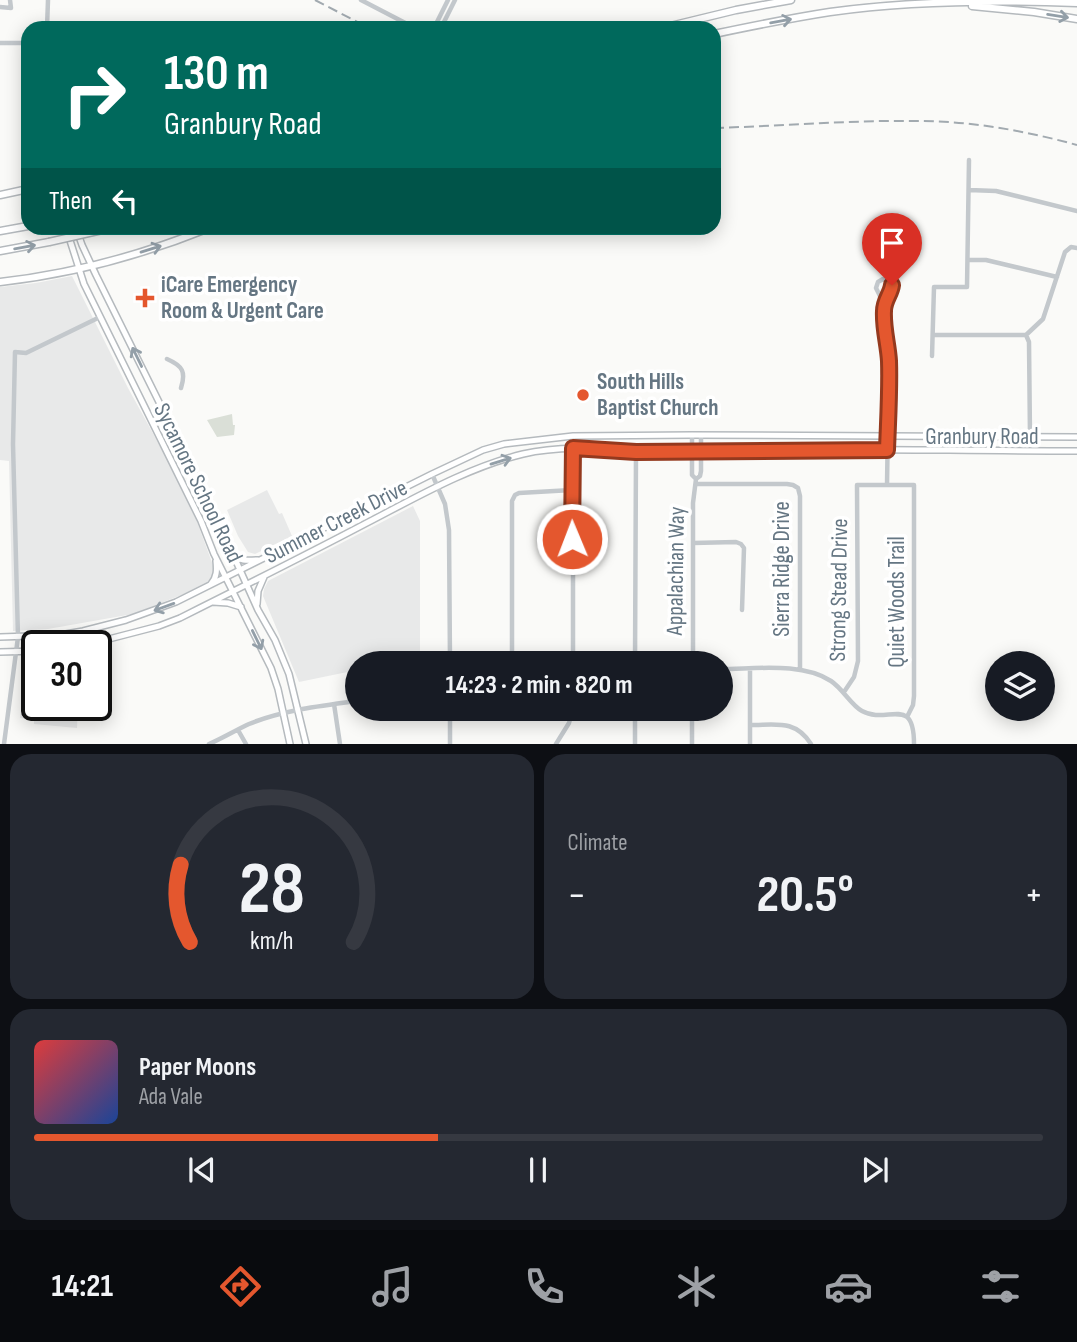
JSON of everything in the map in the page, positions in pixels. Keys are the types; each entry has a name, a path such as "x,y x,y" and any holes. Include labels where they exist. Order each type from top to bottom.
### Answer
{"highway":[{"path":"691,21 791,0"},
{"path":"942,3 1077,19"},
{"path":"721,33 831,12 942,3 1077,3"},
{"path":"0,195 21,190"},
{"path":"0,230 21,227"},
{"path":"0,251 80,235"},
{"path":"0,282 79,270 189,235"}],"main road":[{"name":"Sycamore School Road","path":"68,235 84,284 271,668 290,744"},
{"name":"Sycamore School Road","path":"78,235 218,521 258,610 275,640 289,674 306,744"},
{"path":"137,393 151,386"},
{"name":"Granbury Road","path":"432,474 483,450 504,444 573,436 1077,437"},
{"path":"1030,437 1030,451"},
{"name":"Granbury Road","path":"438,486 488,465 522,454 550,449 636,452 1077,452"},
{"path":"174,468 189,462"},
{"name":"Summer Creek Drive","path":"0,637 60,635 83,631 126,620 176,602 432,474"},
{"name":"Summer Creek Drive","path":"112,639 159,626 210,603 438,486"},
{"path":"338,520 345,535"},
{"path":"209,587 217,570 214,554"},
{"path":"232,554 240,560 261,560"},
{"path":"258,610 259,585 267,573"},
{"path":"210,603 219,602 241,607"},
{"path":"126,620 130,635"},
{"path":"0,652 21,652"}],"street":[{"path":"0,7 10,8 10,0"},
{"path":"47,21 48,0"},
{"path":"361,0 402,21"},
{"path":"438,21 448,0"},
{"path":"445,21 456,0"},
{"path":"0,43 21,43"},
{"path":"932,356 934,287 967,286 969,160"},
{"path":"969,190 996,191 1077,211"},
{"path":"933,335 1027,335 1043,319 1065,252 1070,247 1077,248"},
{"path":"968,260 986,260 1057,277"},
{"path":"884,309 886,298 893,288 892,282 883,279 878,282 876,288 884,309 889,359 887,485"},
{"path":"4,744 18,637 13,444 15,352 26,353 100,317"},
{"path":"1027,335 1030,437"},
{"path":"167,359 182,369 184,377 181,388"},
{"name":"Appalachian Way","path":"692,435 692,475 696,482"},
{"name":"Appalachian Way","path":"693,651 693,503 696,482 701,471 701,435"},
{"path":"573,436 573,651"},
{"path":"635,651 636,452"},
{"path":"432,474 445,504 449,530 450,651"},
{"name":"Sierra Ridge Drive","path":"696,482 787,484 798,488 800,668"},
{"name":"Strong Stead Drive","path":"844,692 854,677 858,661 857,485 887,485"},
{"name":"Quiet Woods Trail","path":"887,485 914,485 915,696 907,717"},
{"path":"512,651 512,501 519,493 572,490"},
{"path":"693,543 736,542 744,548 742,610"},
{"path":"733,669 800,668 823,676 865,713 901,714 907,717 914,727 914,744"},
{"path":"750,669 750,744"},
{"path":"209,744 249,724 299,710 345,703"},
{"path":"334,704 341,744"},
{"path":"450,721 450,744"},
{"path":"556,744 569,721"},
{"path":"635,721 635,744"},
{"path":"692,721 692,744"},
{"path":"750,725 793,727 801,730 811,744"},
{"path":"238,730 246,744"}],"shaded area":[{"path":"72,276 166,457 196,519 214,568 209,583 133,614 48,629 13,631 9,461 0,460 0,287"},
{"path":"232,414 234,435 217,437 207,420"},
{"path":"267,490 279,514 282,513 292,536 255,554 248,552 227,510"},
{"path":"413,506 420,521 420,651 345,651 345,672 299,682 263,596 268,581"},
{"path":"34,721 77,721 77,728 34,724"}],"railway":[{"path":"315,0 356,21"},
{"path":"721,128 867,121 938,121 999,128 1077,145"}],"place":[{"name":"iCare Emergency Room & Urgent Care","path":"145,298"},
{"name":"South Hills Baptist Church","path":"583,395"}],"route":[{"path":"572,539 573,448 636,452 887,450 889,359 884,309 892,285"}]}
